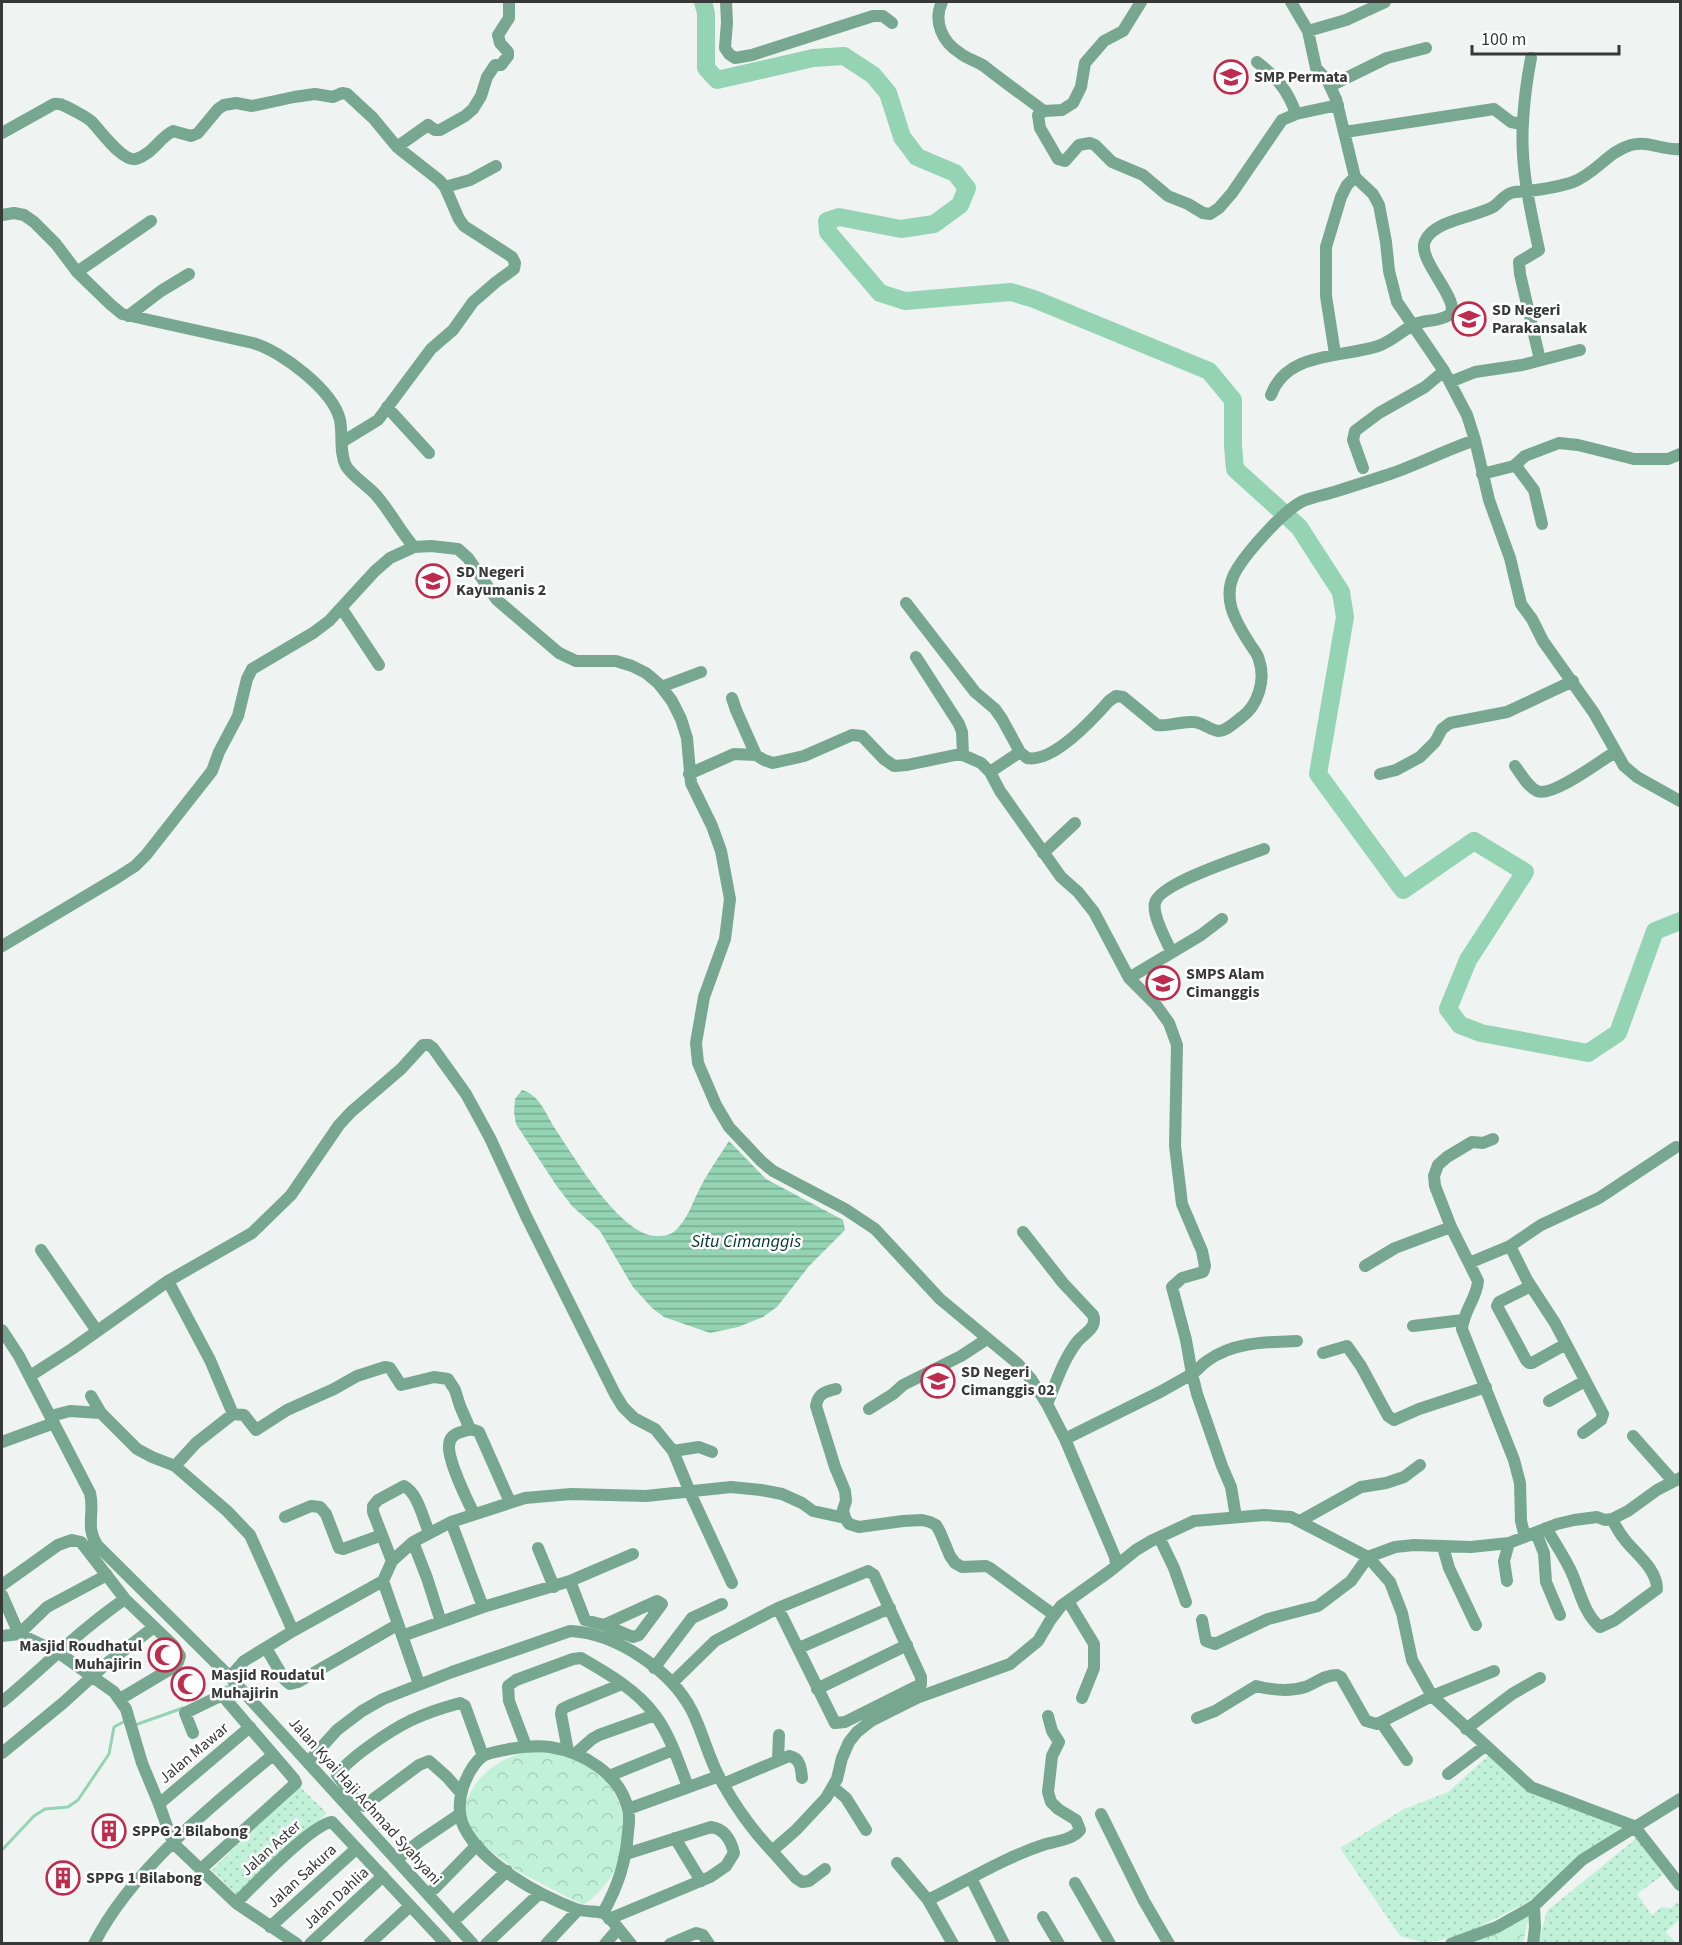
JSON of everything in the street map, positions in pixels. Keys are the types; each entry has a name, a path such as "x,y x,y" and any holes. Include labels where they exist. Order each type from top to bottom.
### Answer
{"street":[{"path":"397,147 428,125 440,130 473,109 481,96 487,77 495,65 501,65 508,56 498,35 509,18 509,2"},
{"path":"729,2 726,48 735,58 752,55 873,16 884,16 892,23"},
{"path":"942,2 938,10 938,25 957,51 983,65 1000,81 1044,111"},
{"path":"1141,2 1123,31 1104,41 1084,63 1081,87 1073,103 1062,110 1044,111 1038,115 1040,128 1058,159 1065,161 1079,145 1090,143 1112,162 1143,175 1163,193 1206,215 1219,208 1232,194 1279,123 1286,117 1338,105"},
{"path":"1291,2 1308,31 1316,68 1330,86 1338,105 1355,177 1373,194 1379,205 1389,271 1399,306 1447,376 1467,415 1496,521 1510,558 1521,604 1594,713 1619,759 1631,773 1680,801"},
{"path":"1308,31 1346,21 1385,2"},
{"path":"1330,86 1387,58 1426,48"},
{"path":"1531,58 1522,124 1527,191 1539,250 1520,262 1520,274 1540,360"},
{"path":"1257,62 1284,86 1296,114"},
{"path":"2,133 54,105 63,104 90,120 119,152 134,160 146,155 158,146 166,135 173,132 190,136 198,133 224,105 236,103 252,106 315,94 333,97 342,93 347,94 373,118 397,147 439,180 445,187 464,226 516,263 514,269 473,302 453,330 431,349 378,420 342,442"},
{"path":"1344,132 1494,109 1510,122 1522,124"},
{"path":"1272,394 1274,387 1286,374 1302,364 1335,354 1377,346 1413,325 1451,313 1453,309 1450,300 1426,255 1424,244 1426,239 1449,222 1491,208 1508,194 1548,189 1575,181 1631,145 1645,144 1680,149"},
{"path":"445,187 470,180 496,166"},
{"path":"1335,354 1326,296 1326,248 1341,197 1355,177"},
{"path":"2,215 14,213 24,215 34,222 56,244 78,272 116,310 128,316 268,347 284,357 331,399 337,409 340,422 346,465 352,474 367,484 386,506 414,548"},
{"path":"78,272 151,221"},
{"path":"128,316 161,291 189,274"},
{"path":"1363,468 1353,440 1355,431 1379,413 1425,387 1447,376 1521,365 1580,350"},
{"path":"387,407 429,453"},
{"path":"906,603 975,692 995,709 1020,752 1027,758 1038,758 1071,740 1116,696 1123,697 1150,720 1164,726 1191,722 1201,723 1218,731 1226,729 1246,714 1255,702 1260,689 1261,669 1259,659 1236,621 1229,603 1228,592 1236,570 1271,528 1303,502 1392,474 1475,440"},
{"path":"1482,474 1516,466 1523,457 1551,444 1564,442 1634,459 1661,459 1680,454"},
{"path":"1516,466 1534,490 1542,524"},
{"path":"2,946 118,877 135,866 146,855 212,771 238,716 247,679 252,669 314,633 342,609 375,571 390,558 414,548 431,546 458,549 468,558 497,600 559,652 576,661 616,661 632,666 646,673 672,701 687,738 689,774 721,851 730,899 726,939 710,978 700,1014 696,1043 698,1063 716,1105 729,1127 761,1161 773,1171 865,1221 881,1235 940,1299 1017,1363 1031,1379 1065,1438 1115,1557 1116,1565"},
{"path":"342,609 379,665"},
{"path":"916,657 959,724 962,732 963,755"},
{"path":"661,687 701,672"},
{"path":"1380,774 1396,770 1420,757 1431,747 1446,725 1456,721 1485,718 1507,712 1573,681"},
{"path":"732,698 756,755"},
{"path":"689,774 734,754 756,755 772,763 784,761 820,750 852,735 862,736 894,766 963,755 981,763 990,772 1000,791 1043,853 1061,877 1078,892 1094,912 1129,978 1156,1005 1169,1023 1177,1045 1175,1146 1182,1203 1202,1251 1205,1266 1203,1272 1182,1278 1172,1287 1197,1394 1231,1487 1236,1517"},
{"path":"990,772 1020,752"},
{"path":"1515,766 1532,787 1544,792 1564,784 1615,752"},
{"path":"1043,853 1076,823"},
{"path":"1171,951 1156,914 1157,897 1180,882 1264,849"},
{"path":"1129,978 1222,919"},
{"path":"30,1376 168,1281 252,1233 291,1195 329,1139 351,1112 401,1069 423,1045 429,1045 461,1086 490,1138 527,1218 615,1394 634,1418 655,1430 673,1451 732,1583"},
{"path":"1493,1139 1483,1143 1469,1143 1443,1160 1434,1176 1435,1186 1451,1227 1478,1281 1478,1288 1465,1312 1464,1336 1514,1460 1520,1483 1521,1521 1536,1533 1571,1571 1583,1602 1595,1623 1600,1627 1615,1620 1657,1589 1654,1574 1626,1542 1612,1519"},
{"path":"1469,1263 1510,1246 1541,1225 1584,1206 1676,1147"},
{"path":"1365,1266 1395,1248 1451,1227"},
{"path":"1023,1232 1095,1320 1094,1325 1069,1353 1047,1404"},
{"path":"1510,1246 1531,1286 1549,1311 1603,1415 1601,1420 1583,1433"},
{"path":"41,1250 97,1331"},
{"path":"168,1281 210,1360 233,1414"},
{"path":"1531,1286 1499,1302 1497,1306 1524,1357 1530,1363 1566,1344"},
{"path":"1413,1326 1463,1320"},
{"name":"Jalan Kyai Haji Achmad Syahyani","path":"2,1331 30,1376 90,1493 93,1502 90,1531 97,1545 230,1677 309,1761 359,1820 473,1944"},
{"path":"869,1409 903,1385 961,1356 987,1339"},
{"path":"1065,1438 1160,1392 1192,1374 1214,1357 1244,1345 1272,1341 1297,1341"},
{"path":"1323,1353 1347,1346 1361,1366 1388,1416 1394,1420 1419,1409 1486,1387"},
{"path":"175,1466 196,1443 233,1414 244,1415 256,1430 287,1410 357,1376 387,1367 392,1370 401,1385 434,1377 448,1379 473,1429 479,1432 510,1502"},
{"path":"1549,1401 1585,1381"},
{"path":"836,1389 822,1393 817,1398 816,1406 845,1491 846,1501 843,1510 844,1518 849,1524 859,1527 903,1521 930,1522 936,1525 955,1563 962,1567 986,1566 990,1568 1054,1615"},
{"path":"91,1396 101,1413 137,1449 175,1466 228,1511 250,1535 294,1631"},
{"path":"2,1442 70,1411 101,1413"},
{"path":"473,1429 455,1434 450,1439 449,1446 474,1514"},
{"path":"1202,1620 1206,1641 1215,1644 1268,1619 1318,1606 1351,1581 1368,1557 1402,1546 1443,1547 1509,1543 1582,1518 1612,1519 1677,1479 1633,1436"},
{"path":"673,1451 699,1447 712,1452"},
{"path":"1300,1521 1361,1487 1404,1477 1420,1465"},
{"path":"392,1561 373,1512 373,1506 378,1500 404,1486 408,1488 429,1533"},
{"path":"230,1677 244,1661 383,1581 392,1561 413,1542 451,1522 510,1502 549,1495 646,1496 731,1487 782,1494 824,1515 844,1518"},
{"path":"285,1517 311,1506 320,1507 326,1514 339,1548 343,1549 382,1535"},
{"path":"772,1851 808,1819 833,1787 846,1748 853,1736 863,1727 914,1699 1010,1664 1038,1641 1054,1615 1068,1601 1136,1550 1159,1537 1194,1521 1287,1516 1368,1557 1390,1582 1402,1613 1412,1660 1432,1696 1466,1729 1531,1787 1635,1826 1680,1885"},
{"path":"451,1522 483,1607"},
{"path":"1536,1533 1544,1553 1546,1582 1560,1615"},
{"path":"1159,1537 1174,1568 1186,1602"},
{"path":"2,1586 50,1550 72,1540 81,1542 125,1599 174,1646 180,1656 172,1668 120,1699"},
{"path":"413,1542 441,1622"},
{"path":"1507,1581 1504,1561 1509,1543"},
{"path":"1443,1547 1452,1576 1476,1624"},
{"path":"538,1548 554,1587"},
{"path":"266,1648 285,1680 290,1684 298,1682 399,1630 441,1622 483,1607 554,1587 633,1554"},
{"path":"672,1683 701,1654 721,1647 783,1610 868,1571 874,1575 907,1645 921,1677 919,1686 838,1724 833,1720 817,1689 783,1610"},
{"path":"19,1634 47,1607 107,1575"},
{"path":"383,1581 419,1684"},
{"path":"570,1581 585,1620 604,1625 634,1653 672,1683 684,1698 693,1713 721,1780 753,1828 772,1851 802,1882 809,1881 825,1869"},
{"path":"2,1595 19,1634"},
{"path":"2,1702 60,1653 68,1643 125,1599"},
{"path":"309,1761 337,1730 383,1699 570,1630 613,1635 639,1635 662,1604 657,1601 604,1625"},
{"path":"1068,1601 1094,1644 1094,1668 1082,1698"},
{"path":"654,1668 692,1618 722,1604"},
{"path":"799,1648 890,1608"},
{"path":"2,1753 154,1627"},
{"path":"2,1636 19,1634 60,1653 107,1685 120,1699 128,1716 142,1763 173,1843 236,1903 297,1944"},
{"path":"817,1689 907,1645"},
{"path":"526,1746 508,1693 508,1686 516,1680 579,1658 622,1684 638,1696 656,1715 688,1787"},
{"path":"1197,1718 1215,1711 1256,1686 1280,1690 1303,1688 1326,1676 1336,1674 1341,1677 1366,1720 1374,1725 1432,1696 1494,1671"},
{"path":"1466,1729 1512,1694 1540,1678"},
{"path":"572,1753 561,1714 562,1709 622,1684"},
{"path":"194,1733 185,1713 222,1695 296,1783 201,1869"},
{"path":"461,1793 429,1761 419,1765 364,1806 358,1803 337,1775 364,1750 405,1721 460,1703 465,1706 483,1756"},
{"path":"572,1753 592,1739 656,1715"},
{"path":"928,1900 1022,1854 1073,1836 1080,1830 1076,1820 1051,1802 1048,1792 1052,1756 1059,1742 1052,1731 1048,1716"},
{"path":"1381,1722 1407,1760"},
{"name":"Jalan Mawar","path":"159,1804 250,1727"},
{"path":"778,1735 778,1759"},
{"path":"606,1916 626,1854 628,1809 618,1786 609,1776 598,1767 572,1753 549,1747 526,1746 483,1756 474,1766 461,1793 460,1814 464,1826 477,1845 507,1871 540,1893 578,1910 606,1916 718,1873 734,1853 728,1837 721,1829 711,1827 626,1854"},
{"path":"1448,1774 1485,1746"},
{"path":"609,1776 673,1750"},
{"path":"94,1944 103,1925 127,1892 173,1843 273,1755"},
{"path":"628,1809 688,1787 721,1780 789,1755 798,1761 802,1778"},
{"path":"833,1787 846,1798 866,1830"},
{"path":"1451,1944 1497,1927 1534,1906 1582,1860 1680,1799"},
{"path":"402,1856 460,1814"},
{"path":"1101,1814 1168,1944"},
{"name":"Jalan Aster","path":"236,1903 304,1839 323,1825 332,1822 356,1849"},
{"path":"675,1838 701,1881"},
{"path":"392,1844 484,1944 540,1893"},
{"path":"434,1889 477,1845"},
{"path":"356,1849 410,1906 437,1941"},
{"name":"Jalan Sakura","path":"270,1927 356,1849"},
{"path":"897,1863 928,1900 953,1944"},
{"path":"459,1916 507,1871"},
{"name":"Jalan Dahlia","path":"310,1944 383,1876"},
{"path":"971,1878 1005,1944"},
{"path":"1075,1883 1110,1944"},
{"path":"369,1944 410,1906"},
{"path":"1533,1944 1534,1906"},
{"path":"546,1944 578,1910"},
{"path":"606,1916 631,1944"},
{"path":"1043,1917 1059,1944"},
{"path":"605,1944 618,1929"},
{"path":"670,1944 696,1933 703,1935 709,1944"}],"green space":[{"path":"539,1750 584,1761 602,1777 615,1794 623,1814 625,1833 622,1853 614,1872 601,1890 583,1905 517,1871 473,1837 462,1812 474,1787 490,1769 512,1757"},
{"path":"1489,1755 1542,1795 1623,1826 1530,1901 1461,1936 1425,1943 1400,1936 1340,1848 1404,1809 1448,1792"},
{"path":"299,1786 327,1813 237,1895 212,1870"},
{"path":"1638,1837 1663,1875 1637,1894 1652,1915 1661,1907 1671,1908 1677,1902 1680,1906 1680,1919 1666,1932 1676,1943 1538,1944 1547,1911"},
{"path":"1529,1915 1523,1943 1473,1943"}],"water":[{"name":"Situ Cimanggis","path":"522,1090 528,1092 541,1105 599,1193 629,1224 644,1233 665,1235 673,1232 679,1226 687,1216 706,1176 729,1141 766,1179 843,1220 845,1230 809,1266 777,1307 763,1317 738,1327 710,1333 664,1317 652,1308 633,1287 600,1231 572,1206 516,1124 515,1099"}],"waterway":[{"path":"703,2 706,13 706,68 717,80 813,58 844,56 873,75 888,93 902,137 917,157 955,173 967,188 960,205 934,224 901,229 839,217 827,221 828,232 880,293 905,301 1011,292 1034,299 1209,371 1233,400 1235,469 1299,527 1341,592 1345,617 1318,774 1403,890 1474,841 1525,872 1468,960 1448,1009 1460,1025 1481,1033 1588,1053 1618,1033 1655,931 1680,921"},
{"path":"219,1691 232,1684"},
{"path":"135,1725 183,1708"},
{"path":"2,1850 34,1816 45,1809 68,1807 78,1800 109,1754 114,1727 125,1721"}],"place":[{"name":"SMP Permata","path":"1231,77"},
{"name":"SD Negeri Parakansalak","path":"1469,319"},
{"name":"SD Negeri Kayumanis 2","path":"433,581"},
{"name":"SMPS Alam Cimanggis","path":"1163,983"},
{"name":"SD Negeri Cimanggis 02","path":"938,1381"},
{"name":"Masjid Roudhatul Muhajirin","path":"165,1655"},
{"name":"Masjid Roudatul Muhajirin","path":"188,1684"},
{"name":"SPPG 2 Bilabong","path":"109,1831"},
{"name":"SPPG 1 Bilabong","path":"63,1878"}]}
